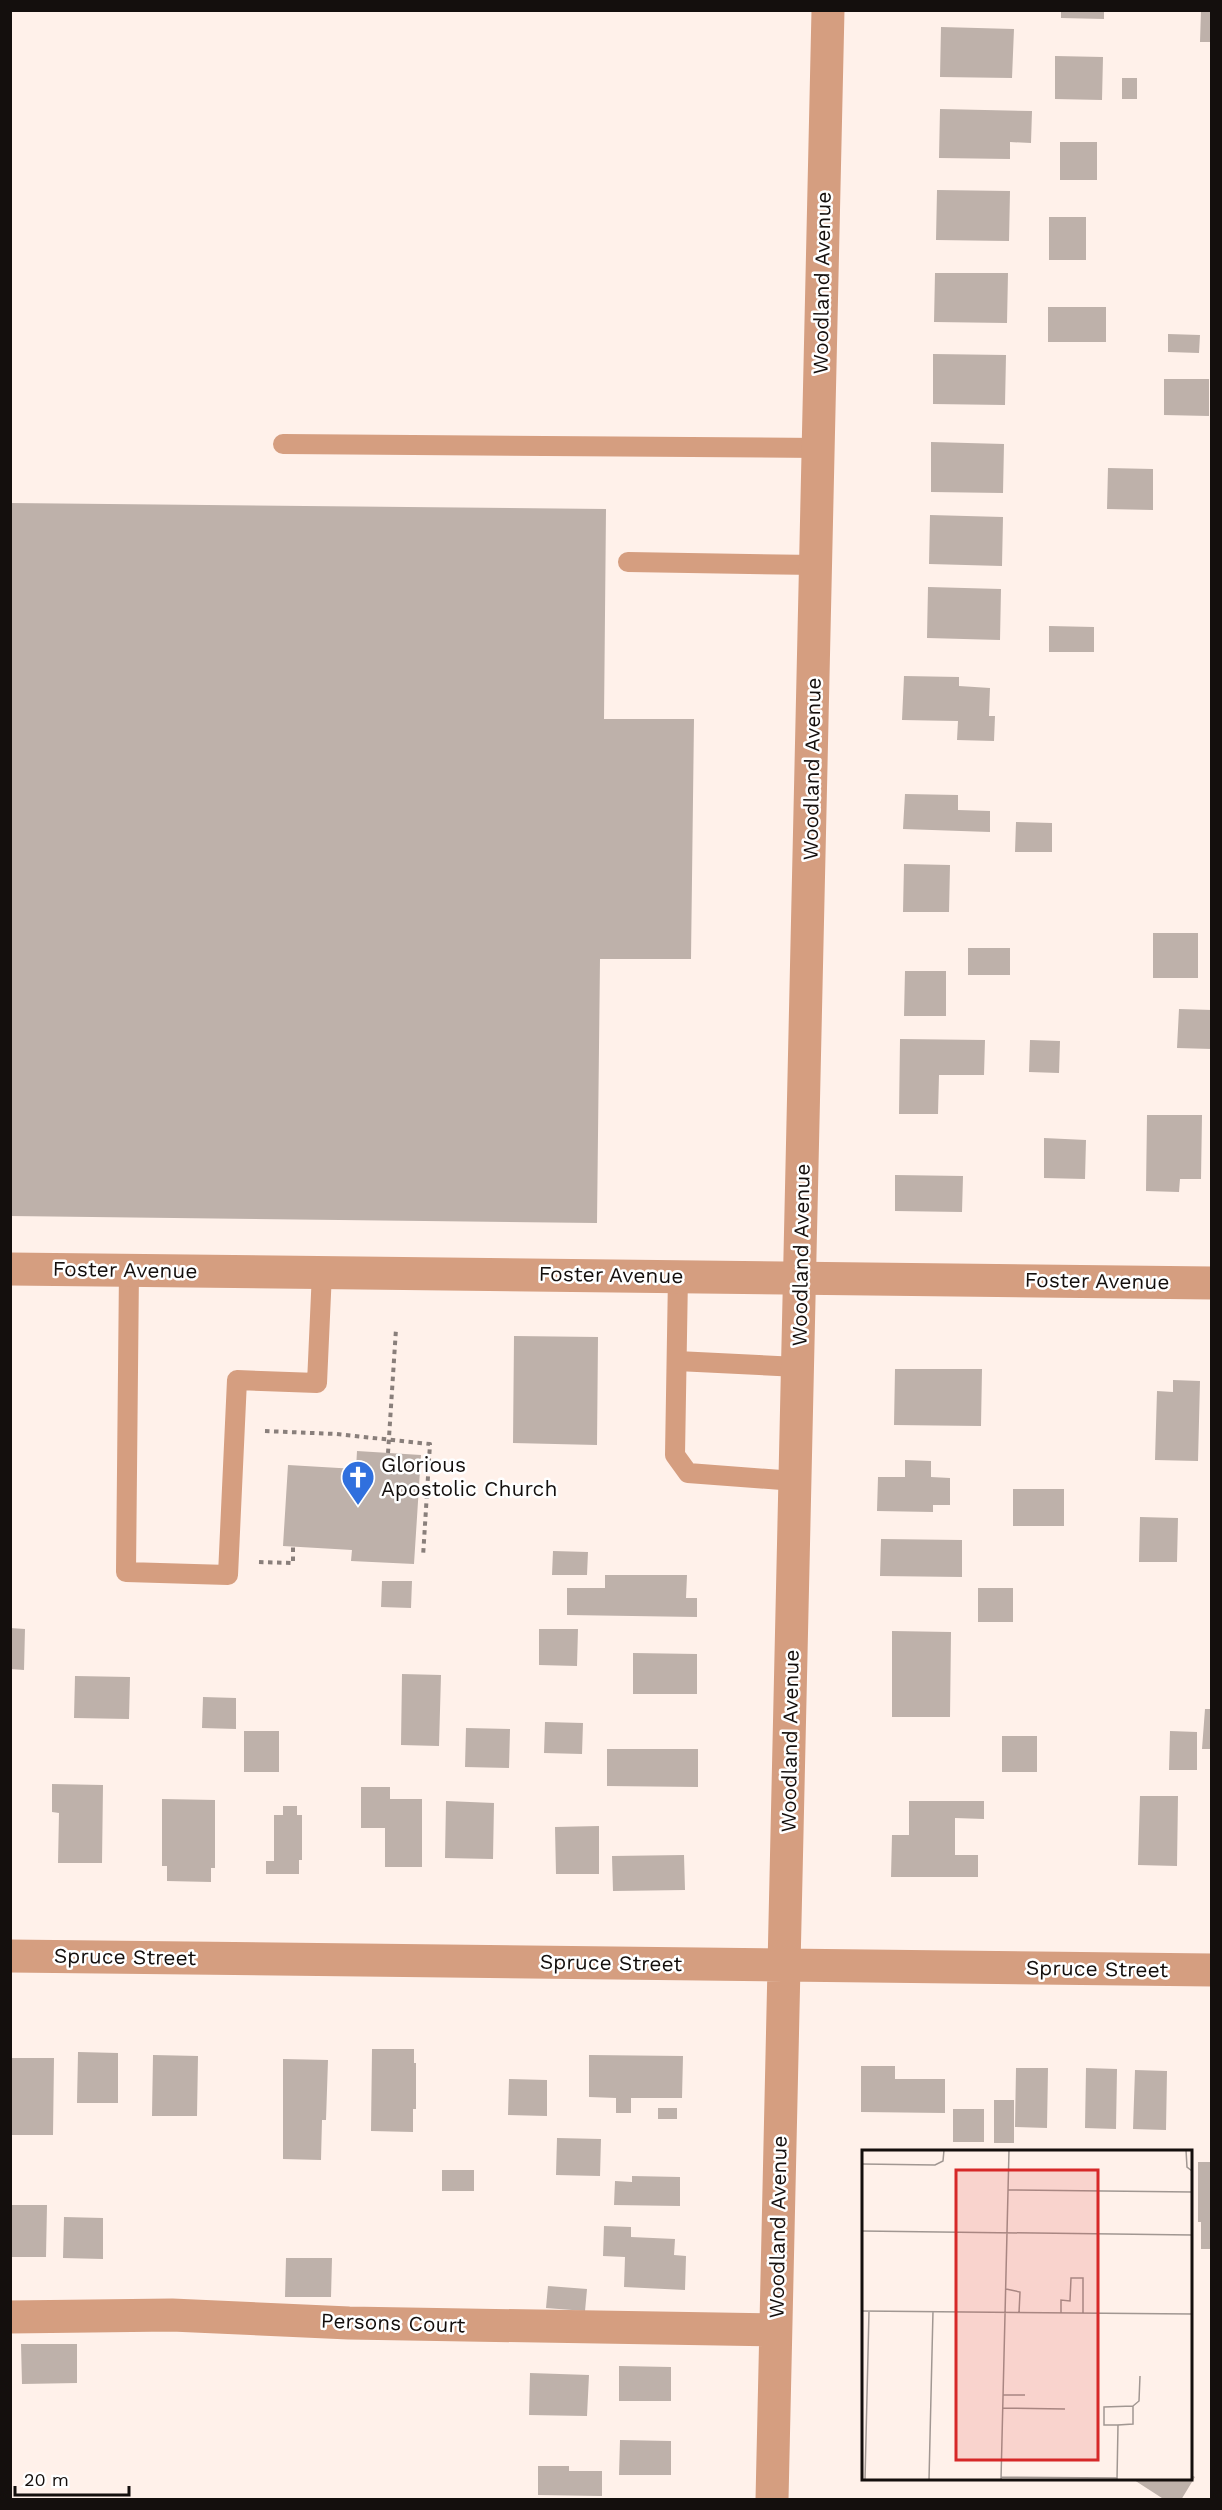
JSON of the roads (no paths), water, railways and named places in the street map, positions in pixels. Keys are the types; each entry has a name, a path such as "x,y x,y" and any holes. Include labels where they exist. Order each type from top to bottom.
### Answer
{"street":[{"name":"Woodland Avenue","path":"772,2499 828,10"},
{"name":"Foster Avenue","path":"10,1269 1212,1283"},
{"name":"Spruce Street","path":"10,1956 1212,1970"},
{"name":"Persons Court","path":"10,2317 172,2314 360,2323 775,2330"}],"lane":[{"path":"283,444 819,448"},
{"path":"628,562 816,565"},
{"path":"129,1270 126,1572 228,1575 237,1380 317,1383 322,1272"},
{"path":"678,1276 675,1455 688,1473 795,1481"},
{"path":"677,1361 798,1367"}],"place":[{"name":"Glorious Apostolic Church","path":"358,1506"}]}
